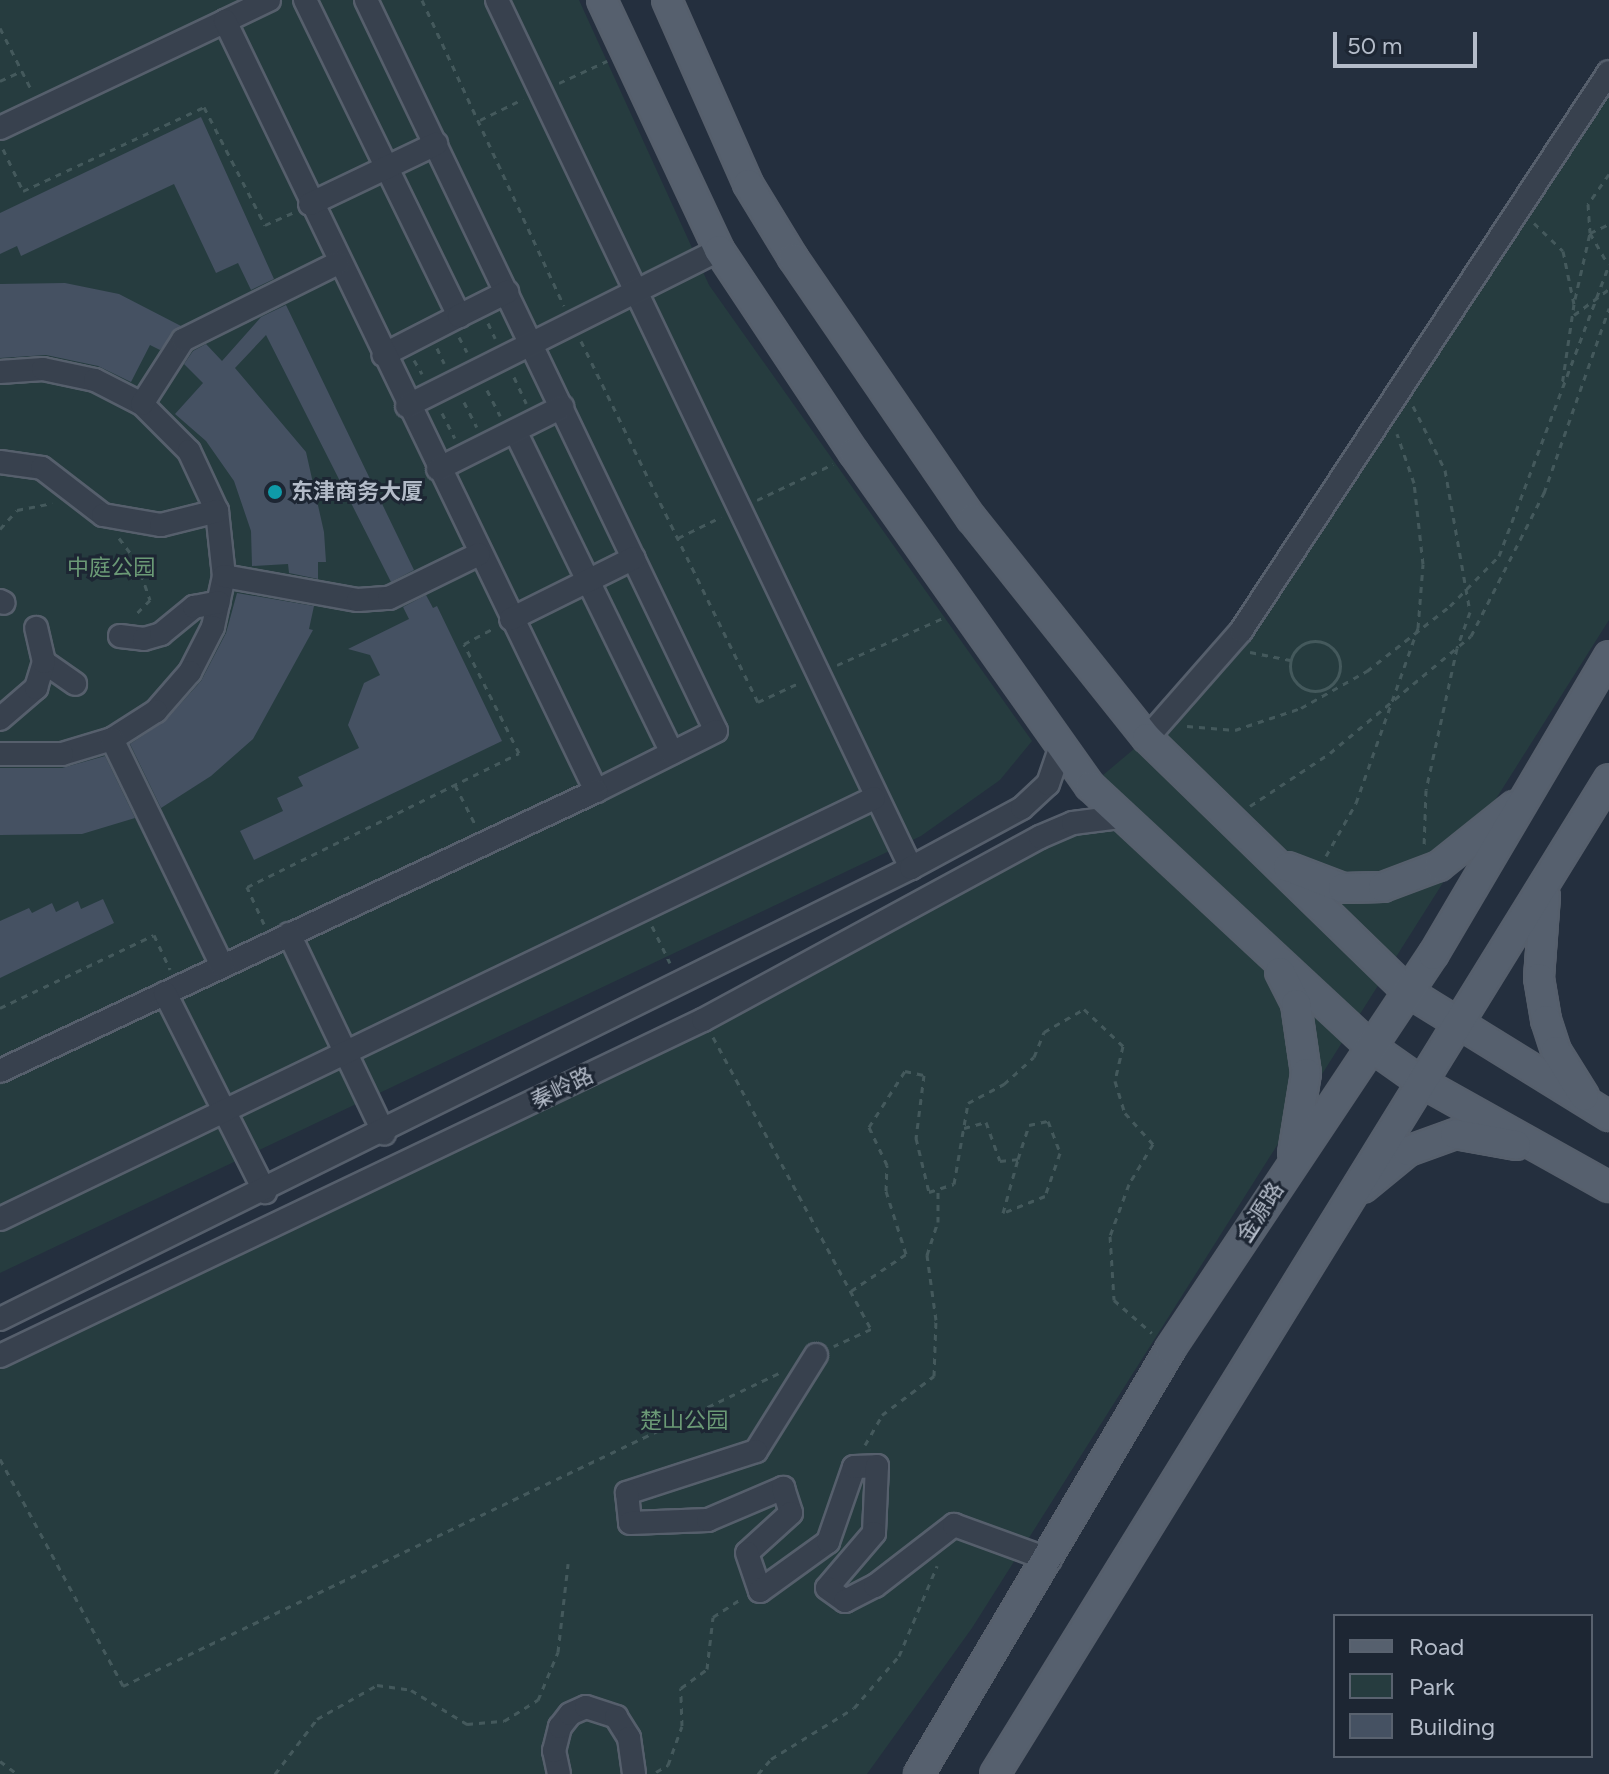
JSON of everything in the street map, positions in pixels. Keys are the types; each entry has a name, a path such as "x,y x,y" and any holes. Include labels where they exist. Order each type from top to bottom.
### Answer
{"main road":[{"path":"602,0 719,250 854,453 1062,743 1120,817 1370,1046 1421,1082 1609,1187"},
{"path":"667,0 748,184 793,258 972,519 1230,817 1408,992 1599,1110"},
{"name":"金源路","path":"919,1774 1050,1560 1170,1349 1408,992 1609,656"},
{"path":"995,1774 1346,1201 1421,1082 1463,1024 1609,779"},
{"path":"1277,863 1343,888 1383,887 1439,866 1527,796"},
{"path":"1546,884 1539,978 1546,1020 1556,1051 1599,1110"},
{"path":"1273,957 1296,1004 1303,1037 1306,1073 1292,1164"},
{"path":"1346,1201 1408,1151 1455,1134 1507,1142 1569,1165"}],"street":[{"path":"0,128 269,0"},
{"path":"305,0 459,316"},
{"path":"0,1071 596,791 716,731 366,0"},
{"path":"497,0 874,798 911,868"},
{"path":"225,21 338,263 596,791"},
{"path":"1155,731 1241,631 1609,72"},
{"path":"310,204 436,144"},
{"path":"407,406 719,250"},
{"path":"142,404 183,340 338,263"},
{"path":"383,355 507,292"},
{"path":"0,372 43,369 95,380 142,404 189,451 217,511 224,576 213,627 190,672 156,711 112,739 62,754 0,754"},
{"path":"438,469 562,407"},
{"path":"515,431 672,753"},
{"path":"0,462 42,468 103,515 161,525 217,511"},
{"path":"224,576 358,600 389,598 479,554"},
{"path":"511,619 634,558"},
{"path":"122,628 144,639 161,634 194,607 219,602"},
{"path":"0,719 36,688 44,662 36,628"},
{"path":"44,662 75,684"},
{"path":"112,739 222,966"},
{"name":"秦岭路","path":"0,1319 384,1133 911,868 1022,808 1048,784 1062,743"},
{"path":"0,1219 222,1109 874,798"},
{"name":"秦岭路","path":"0,1356 703,1020 1040,837 1073,823 1120,817"},
{"path":"280,938 347,1052 384,1133"},
{"path":"172,990 222,1109 265,1192"},
{"path":"816,1355 756,1451 627,1493 630,1523 708,1520 783,1488 791,1513 747,1553 760,1591 828,1542 854,1467 877,1466 874,1533 827,1588 845,1601 875,1586 954,1525 1050,1560"},
{"path":"559,1774 554,1751 560,1727 570,1714 586,1707 616,1717 629,1738 634,1774"}],"path":[{"path":"422,0 572,324 758,702 965,608"},
{"path":"0,28 40,109"},
{"path":"0,81 21,71"},
{"path":"0,143 23,191 204,107 265,225 310,204"},
{"path":"1561,393 1574,304 1590,233 1588,204 1609,174"},
{"path":"1519,208 1563,251 1574,304"},
{"path":"1590,233 1609,224"},
{"path":"1155,731 1235,730 1301,708 1367,671 1466,588 1499,556 1609,266 1590,233"},
{"path":"1572,317 1609,289"},
{"path":"1230,817 1330,753 1471,636 1544,493 1609,308"},
{"path":"1403,385 1445,470 1470,612 1457,648 1426,790 1424,847"},
{"path":"1322,863 1356,803 1387,706 1418,628 1423,564 1414,483 1388,408"},
{"path":"678,538 854,453"},
{"path":"0,529 17,510 73,493"},
{"path":"103,515 147,584 150,600 122,628"},
{"path":"280,938 247,887 519,753 464,644 511,619"},
{"path":"1306,642 1322,642 1339,658 1338,674 1328,687 1312,690 1297,683 1290,660 1306,642"},
{"path":"1259,654 1290,660"},
{"path":"455,785 485,843"},
{"path":"644,908 680,984"},
{"path":"0,1008 154,935 172,990"},
{"path":"851,1291 906,1254 886,1191 887,1165 869,1127 905,1071 924,1075 916,1138 929,1192 954,1184 968,1103 1004,1084 1034,1057 1044,1032 1084,1009 1123,1046 1115,1081 1118,1092 1125,1113 1153,1144 1129,1184 1110,1236 1114,1300 1170,1349"},
{"path":"0,1459 123,1686 871,1329 703,1020"},
{"path":"1048,1121 1060,1153 1045,1196 1003,1213 1018,1159 1029,1125 1048,1121"},
{"path":"964,1128 986,1122 1000,1161 1018,1159"},
{"path":"854,1467 882,1415 934,1376 936,1320 927,1255 938,1222 938,1189"},
{"path":"758,1774 771,1759 854,1708 899,1656 954,1525"},
{"path":"275,1774 317,1719 377,1685 411,1690 467,1724 504,1721 538,1700 558,1652 568,1564"},
{"path":"653,1774 668,1765 682,1726 681,1688 707,1669 713,1617 760,1591"},
{"path":"0,1761 17,1774"}],"green space":[{"name":"中庭公园","path":"0,0 579,0 709,285 1032,741 1000,780 921,836 0,1273"},
{"name":"楚山公园","path":"1609,72 1609,620 972,1628 867,1774 0,1774 0,1356 703,1020 1040,837 1119,817 1090,786 1147,738 1241,631"}],"building":[{"path":"201,117 274,279 251,290 238,263 216,273 174,184 21,256 17,246 0,254 0,213"},
{"path":"65,283 119,294 181,326 160,350 150,345 131,382 98,366 46,355 0,358 0,284"},
{"path":"286,305 414,570 391,582 266,335 235,368 306,452 324,532 326,562 318,562 318,579 289,573 288,564 252,566 251,531 234,481 206,441 175,414 203,383 184,364 193,351 206,344 222,361 261,317"},
{"path":"237,593 314,606 309,629 313,630 253,739 211,776 161,808 130,744 166,720 201,681 226,633"},
{"path":"426,595 433,608 437,606 502,741 254,860 240,831 283,811 277,798 303,786 298,777 359,748 348,725 364,683 380,675 370,655 348,649 409,619 403,607"},
{"path":"105,756 135,818 82,834 0,835 0,768 62,768"},
{"path":"103,899 114,923 0,978 0,921 29,908 32,913 52,903 56,912 78,901 81,909"}],"place":[{"name":"东津商务大厦","path":"275,492"}]}
